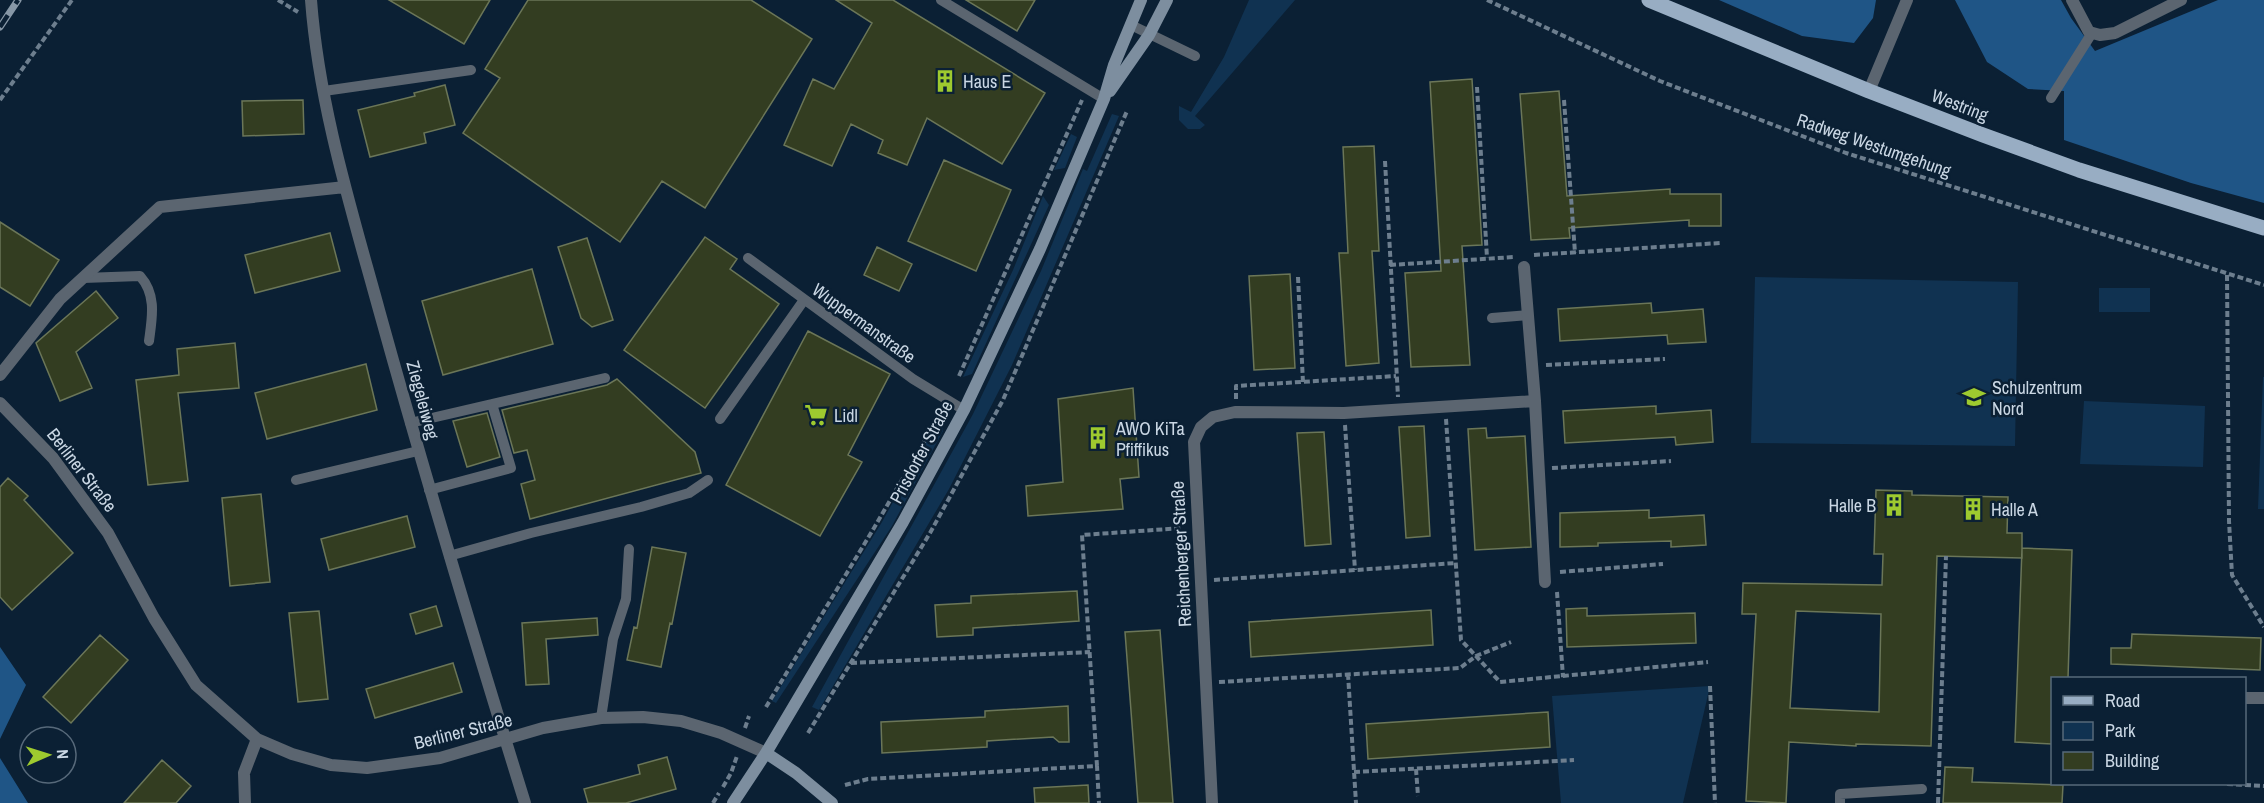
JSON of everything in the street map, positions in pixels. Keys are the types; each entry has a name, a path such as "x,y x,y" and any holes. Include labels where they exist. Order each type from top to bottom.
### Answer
{"main road":[{"name":"Prisdorfer Straße","path":"733,803 766,753 903,522 964,410 1040,249 1104,99 1114,65 1141,0"},
{"name":"Prisdorfer Straße","path":"1104,99 1149,35 1167,0"},
{"name":"Westring","path":"1649,0 1869,91 2079,170 2264,228"},
{"name":"Berliner Straße","path":"766,753 796,773 832,803"}],"street":[{"name":"Ziegeleiweg","path":"310,0 324,91 345,187 429,490 525,803"},
{"path":"1869,91 1907,0"},
{"path":"2072,0 2089,32 2100,35 2115,33 2181,0"},
{"path":"0,375 60,299 160,207 345,187"},
{"path":"1522,262 1535,401 1545,577"},
{"name":"Reichenberger Straße","path":"1212,803 1194,442 1201,427 1213,417 1235,412 1344,413 1535,401"},
{"name":"Berliner Straße","path":"0,403 53,458 108,533 154,618 196,685 257,739 292,754 331,765 367,768 440,758 543,728 601,718 644,717 681,721 721,733 766,753"},
{"path":"2246,698 2264,699"},
{"path":"245,803 244,773 257,739"}],"lane":[{"path":"940,0 1104,99"},
{"path":"1131,25 1195,56"},
{"path":"2050,98 2092,33"},
{"path":"324,91 471,70"},
{"name":"Wuppermanstraße","path":"748,258 913,379 964,410"},
{"path":"83,278 140,276 149,286 152,311 149,341"},
{"path":"720,419 804,300"},
{"path":"1492,318 1528,315"},
{"path":"410,423 605,378"},
{"path":"429,490 511,468 492,404"},
{"path":"296,480 418,451"},
{"path":"449,556 689,493 708,480"},
{"path":"601,718 613,639 626,599 628,549"},
{"path":"1840,803 1840,794 1922,789"}],"path":[{"path":"0,100 72,0"},
{"name":"Radweg Westumgehung","path":"1487,0 1660,81 1846,153 2264,285"},
{"path":"1477,87 1487,258"},
{"path":"959,376 1087,89"},
{"path":"1564,100 1575,253"},
{"path":"808,733 930,533 1003,400 1127,111"},
{"path":"1385,161 1398,409"},
{"path":"1531,255 1720,243"},
{"path":"1389,265 1487,258 1522,262"},
{"path":"2227,274 2229,521 2232,575 2264,627"},
{"path":"1298,277 1304,383"},
{"path":"1532,366 1665,359"},
{"path":"1235,412 1236,386 1396,376"},
{"path":"1445,406 1461,640 1500,682 1708,662"},
{"path":"1344,413 1355,570"},
{"path":"765,707 939,416"},
{"path":"1538,469 1671,461"},
{"path":"1100,803 1082,536 1197,527"},
{"path":"1938,803 1946,556"},
{"path":"1201,581 1456,562"},
{"path":"1545,577 1664,564"},
{"path":"1545,577 1557,592 1563,677"},
{"path":"1206,683 1460,668 1476,656 1511,642"},
{"path":"851,663 1090,652"},
{"path":"1348,675 1356,803"},
{"path":"1710,686 1715,803"},
{"path":"1354,772 1574,760"},
{"path":"845,786 868,779 1097,766"},
{"path":"1416,769 1418,796"},
{"path":"2246,785 2264,786"}],"green space":[{"path":"1249,0 1295,0 1195,116 1205,125 1200,129 1188,129 1179,120 1179,106 1191,112 1224,57"},
{"path":"1112,114 1119,116 1012,365 949,489 819,710 812,707 973,414 1041,271 1083,169 1087,171"},
{"path":"1071,134 1077,137 1065,168 1054,170"},
{"path":"1043,196 1049,205 972,374 963,377 1013,270"},
{"path":"1755,277 2018,282 2015,446 1751,443"},
{"path":"2099,288 2150,288 2150,312 2099,312"},
{"path":"2263,377 2264,509 2258,509"},
{"path":"2084,401 2205,406 2203,467 2080,464"},
{"path":"938,420 943,423 943,431 892,526 776,703 772,701 882,522"},
{"path":"1710,686 1683,803 1561,803 1552,696"}],"shaded area":[{"path":"1719,0 1876,0 1873,18 1854,43 1802,36"},
{"path":"1955,0 2061,0 2095,51 2218,0 2264,0 2264,203 2191,183 2064,140 2064,91 2028,89 1987,62"},
{"path":"0,647 26,685 0,739"},
{"path":"0,758 28,803 0,803"}],"building":[{"path":"389,0 490,0 464,44"},
{"path":"528,0 751,0 812,39 705,208 662,181 620,242 463,133 500,78 485,69"},
{"name":"Haus E","path":"836,0 893,0 1045,93 1002,164 927,118 907,165 878,153 883,140 851,124 832,166 784,145 813,79 834,89 872,23"},
{"path":"966,0 1035,0 1017,31"},
{"path":"1472,79 1482,245 1462,246 1470,365 1411,367 1405,273 1441,271 1430,82"},
{"path":"445,85 455,125 424,133 426,143 370,157 358,110 415,96 414,93"},
{"path":"1559,91 1567,196 1670,189 1670,194 1721,194 1721,226 1689,226 1689,220 1569,228 1570,238 1531,240 1520,94"},
{"path":"303,100 304,134 243,136 242,101"},
{"path":"1374,146 1379,251 1372,251 1379,363 1346,366 1339,253 1348,253 1343,147"},
{"path":"944,160 1011,190 976,271 908,241"},
{"path":"0,222 59,260 30,306 0,287"},
{"path":"330,233 340,271 255,293 245,255"},
{"path":"705,237 737,259 730,269 779,304 705,408 624,350"},
{"path":"587,238 613,320 592,327 581,318 558,247"},
{"path":"877,247 912,264 899,291 864,275"},
{"path":"532,269 553,344 443,375 422,301"},
{"path":"1290,274 1295,368 1254,370 1249,276"},
{"path":"96,291 118,318 76,352 92,388 60,401 36,343"},
{"path":"1651,303 1652,313 1703,309 1706,342 1668,344 1667,335 1560,341 1558,309"},
{"name":"Lidl","path":"808,331 890,374 848,455 862,462 820,536 726,485"},
{"path":"235,343 239,388 178,393 188,481 148,485 136,380 179,375 177,349"},
{"path":"366,364 377,410 267,439 255,393"},
{"path":"617,379 695,452 701,473 530,519 521,484 535,480 527,450 514,453 502,410 607,385"},
{"name":"AWO KiTa Pfiffikus","path":"1133,388 1139,477 1120,479 1123,509 1028,516 1026,486 1063,482 1058,399"},
{"path":"1656,406 1656,414 1711,410 1713,442 1676,445 1675,437 1565,443 1563,411"},
{"path":"487,413 500,457 467,467 453,421"},
{"path":"1424,426 1430,536 1406,538 1399,427"},
{"path":"1486,428 1487,438 1525,436 1531,547 1475,550 1468,429"},
{"path":"1324,432 1331,544 1305,546 1297,433"},
{"path":"8,478 28,496 24,500 73,553 12,610 0,597 0,487"},
{"path":"1876,490 1912,491 1912,495 2008,497 2007,533 2022,533 2022,558 1937,556 1931,746 1856,744 1856,746 1789,742 1786,803 1746,801 1756,614 1742,614 1743,583 1882,585 1883,554 1874,554","holes":["1796,611 1881,614 1879,712 1790,708"]},
{"path":"261,494 270,582 230,586 222,498"},
{"path":"1649,510 1649,518 1704,515 1706,545 1671,547 1671,541 1598,543 1598,546 1560,547 1560,513"},
{"path":"407,516 415,547 329,570 321,539"},
{"path":"652,547 686,553 661,667 627,660 634,627 637,628"},
{"path":"2022,548 2072,550 2068,677 2051,677 2051,744 2015,742"},
{"path":"1077,591 1079,621 973,628 973,635 937,637 935,605 971,603 971,596"},
{"path":"436,606 442,626 416,634 410,614"},
{"path":"1587,608 1587,616 1695,613 1696,643 1567,647 1566,609"},
{"path":"1431,610 1433,645 1251,657 1249,622"},
{"path":"319,611 328,699 298,702 289,613"},
{"path":"597,618 598,635 546,639 549,684 526,685 522,623"},
{"path":"1160,630 1173,803 1138,803 1125,632"},
{"path":"2132,634 2261,638 2260,670 2111,664 2111,648 2131,648"},
{"path":"100,635 128,660 71,723 43,697"},
{"path":"453,663 462,692 375,718 366,689"},
{"path":"1068,706 1069,742 1059,742 1053,737 987,741 987,747 882,753 881,722 985,717 985,711"},
{"path":"1548,712 1550,747 1368,759 1366,724"},
{"path":"667,757 676,789 626,803 588,803 584,789 640,774 638,765"},
{"path":"162,760 191,786 176,803 124,803"},
{"path":"1945,767 1973,768 1972,782 2063,785 2062,803 1943,803"},
{"path":"1088,785 1089,803 1035,803 1034,788"}],"railway":[{"path":"0,27 18,0"}],"place":[{"name":"Haus E","path":"945,81"},
{"name":"Schulzentrum Nord","path":"1974,397"},
{"name":"Lidl","path":"816,415"},
{"name":"AWO KiTa Pfiffikus","path":"1098,438"},
{"name":"Halle B","path":"1894,505"},
{"name":"Halle A","path":"1973,509"}]}
